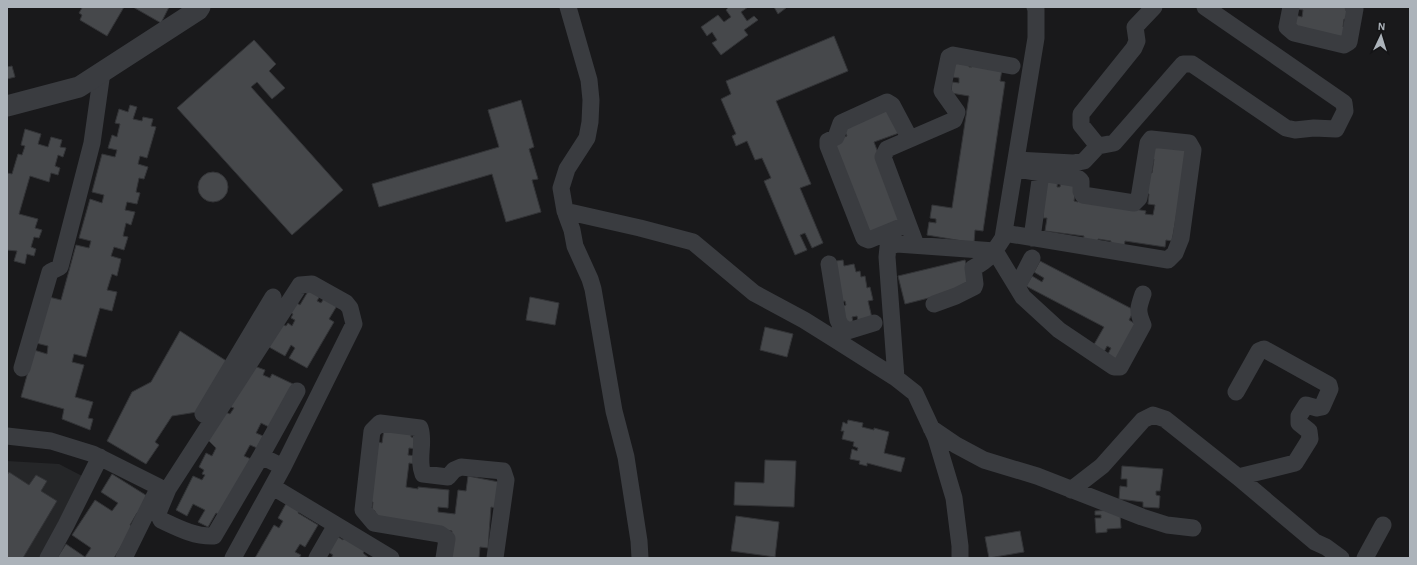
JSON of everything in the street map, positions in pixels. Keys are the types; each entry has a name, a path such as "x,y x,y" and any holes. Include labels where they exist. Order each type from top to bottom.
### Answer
{"street":[{"path":"7,106 79,87 198,10 200,7"},
{"path":"568,7 588,80 591,100 590,122 587,138 567,169 562,188 565,211 572,230 575,246 593,289 614,411 626,457 640,558"},
{"path":"934,304 956,296 974,287 975,284 971,263 985,262 995,251 1003,238 1036,38 1035,7"},
{"path":"1098,146 1081,124 1081,114 1134,48 1137,41 1134,26 1154,7"},
{"path":"1015,164 1073,163 1084,161 1098,146 1114,142 1183,64 1192,64 1286,128 1295,130 1314,128 1336,129 1346,111 1344,103 1205,7"},
{"path":"1291,7 1287,27 1294,33 1344,45 1349,42 1355,9 1353,7"},
{"path":"916,245 883,157 887,149 954,120 957,112 942,90 949,57 953,55 1012,66"},
{"path":"22,368 50,272 60,267 92,143 102,72"},
{"path":"908,224 869,240 864,238 828,146 828,140 836,137 840,123 887,102 892,105 910,139"},
{"path":"1004,233 1168,260 1175,253 1180,238 1193,150 1189,143 1151,139 1148,143 1139,198 1134,203 1083,195 1081,191 1081,181 1079,179 1041,173 1015,164"},
{"path":"1032,238 1041,173"},
{"path":"565,211 693,242 754,293 804,320 842,335 915,393 936,438 954,498 960,558"},
{"path":"896,378 887,258 888,247 897,244 995,251"},
{"path":"995,251 1023,297 1060,330 1114,367 1120,368 1142,325 1138,308 1144,294"},
{"path":"1017,287 1032,258"},
{"path":"829,264 838,320 842,335"},
{"path":"233,558 273,487 354,324 350,308 346,303 312,284 300,285 168,489 158,513 161,520 199,536 214,536 297,391"},
{"path":"124,558 159,486 273,297"},
{"path":"842,335 874,323"},
{"path":"1236,392 1259,351 1264,349 1329,385 1330,389 1322,407 1318,408 1306,405 1299,416 1299,423 1309,430 1310,439 1295,463 1238,478"},
{"path":"1071,490 1102,466 1143,420 1153,414 1165,419 1315,542 1326,547 1341,558"},
{"path":"444,558 447,539 440,534 374,523 364,510 372,431 380,423 420,428 422,435 420,466 423,474 448,477 454,470 460,467 502,471 506,480 495,558"},
{"path":"931,427 956,445 984,460 1036,476 1154,521 1167,525 1193,528"},
{"path":"7,436 51,441 100,457 159,486"},
{"path":"261,456 283,467"},
{"path":"48,558 100,457"},
{"path":"273,487 336,525 382,556"},
{"path":"226,516 249,530"},
{"path":"317,558 336,525"},
{"path":"1365,558 1383,525"}],"shaded area":[{"path":"7,461 59,464 86,478 40,558 7,558"}],"building":[{"path":"81,7 124,7 107,36 80,20 82,15 79,13 82,8"},
{"path":"133,7 169,7 161,23"},
{"path":"729,7 748,7 741,12 747,21 754,16 758,20 744,30 748,35 721,55 712,43 717,40 712,32 707,36 701,27 718,15 724,22 731,17 726,10"},
{"path":"774,7 785,7 786,8 778,14"},
{"path":"1297,7 1345,7 1350,21 1344,19 1343,27 1349,28 1347,38 1293,28 1295,15 1302,17 1303,10 1296,9"},
{"path":"834,36 848,71 776,101 811,184 800,188 823,243 812,248 805,233 800,235 807,250 795,255 764,181 771,178 762,158 755,160 747,141 736,146 732,136 736,134 721,99 731,94 726,81"},
{"path":"254,40 276,64 269,71 285,88 272,99 257,82 251,87 343,190 292,235 177,108"},
{"path":"955,63 969,65 969,67 972,67 972,65 1002,70 1000,81 1005,82 983,231 975,230 974,243 927,235 929,222 936,223 936,219 930,218 932,205 952,208 969,96 951,93 952,82 959,83 959,78 952,77"},
{"path":"12,66 15,77 7,79 7,67"},
{"path":"521,100 534,147 529,149 538,179 532,180 541,212 506,222 492,174 379,207 372,184 499,147 488,110"},
{"path":"130,105 137,107 133,119 142,121 143,117 153,119 151,126 156,127 147,158 140,156 138,164 148,167 144,179 139,178 136,192 140,193 137,204 127,202 125,210 135,212 131,225 126,223 123,236 128,237 124,250 114,247 111,256 121,259 117,276 112,274 107,290 117,292 112,311 100,308 86,357 74,354 72,362 84,365 75,397 93,402 88,418 93,419 90,430 62,419 64,409 21,397 34,350 47,354 48,346 36,343 49,297 61,300 76,245 89,248 91,241 79,238 90,199 102,203 104,195 92,192 102,154 115,157 117,150 108,148 112,135 117,137 120,124 115,123 119,109 128,112"},
{"path":"887,107 899,133 874,142 904,222 867,237 832,142 847,136 842,125"},
{"path":"25,129 41,134 38,144 48,147 51,137 62,140 60,147 66,148 63,157 58,155 55,166 60,168 58,175 51,173 49,182 30,176 19,214 38,219 35,228 42,230 39,238 34,237 31,247 36,249 34,256 27,254 25,264 14,261 17,251 7,250 7,173 12,174 18,154 22,155 25,146 21,145"},
{"path":"1151,144 1188,149 1172,241 1166,240 1165,247 1125,241 1124,248 1110,246 1111,241 1098,239 1098,244 1083,242 1084,236 1045,231 1047,218 1043,218 1045,179 1058,179 1057,187 1060,187 1061,180 1077,182 1074,201 1078,202 1078,199 1146,211 1145,214 1153,215 1155,205 1148,204 1149,194 1143,193 1146,172 1152,173 1154,159 1148,159"},
{"path":"213,172 224,176 228,187 224,198 213,202 202,198 198,187 202,176"},
{"path":"843,260 844,266 854,264 856,272 860,271 861,277 865,276 867,288 870,287 873,300 868,301 872,318 858,321 857,316 852,317 853,322 843,324 840,307 846,305 845,301 839,302 830,262"},
{"path":"965,260 972,287 905,304 898,276"},
{"path":"1040,261 1134,310 1129,320 1139,326 1119,362 1107,356 1111,348 1107,346 1103,354 1092,348 1104,327 1026,286 1032,276 1042,282 1044,278 1034,272"},
{"path":"310,288 321,294 317,301 321,303 325,297 338,304 329,319 334,322 307,368 289,358 295,348 291,345 285,356 269,347 282,324 286,326 288,323 292,326 295,320 291,318 293,314 290,312 295,302 300,305"},
{"path":"530,297 559,303 555,325 526,320"},
{"path":"765,327 793,334 787,357 760,350"},
{"path":"180,331 228,362 197,412 172,416 155,442 159,445 146,464 107,441 132,392 151,382"},
{"path":"254,366 265,370 263,375 270,378 272,374 293,384 271,428 261,423 256,433 263,436 257,448 250,445 244,456 251,459 222,516 216,513 208,527 198,522 205,510 193,504 187,516 176,510 193,476 202,480 205,475 202,474 204,470 199,467 206,453 212,456 216,448 208,440 225,412 230,414 234,408 228,406"},
{"path":"848,420 863,423 862,427 874,430 874,428 889,432 884,453 905,458 901,472 867,463 867,466 859,464 860,461 850,459 852,449 857,451 858,448 853,446 854,442 842,439 844,431 841,431 843,422 847,424"},
{"path":"384,429 411,432 411,437 418,438 417,449 409,448 408,455 416,456 415,464 409,463 406,487 449,490 448,508 438,507 438,512 455,514 458,490 466,491 468,476 504,483 496,508 491,507 488,548 480,547 479,558 447,558 452,531 403,523 375,516 375,511 372,510 373,502 371,502 378,442 382,443"},
{"path":"765,460 796,461 794,507 734,505 735,482 764,483"},
{"path":"1122,466 1163,469 1160,491 1156,491 1156,495 1160,496 1159,508 1143,507 1143,502 1119,499 1120,486 1127,487 1127,479 1121,479"},
{"path":"9,472 29,485 36,475 47,481 41,491 57,501 23,558 7,558 7,475"},
{"path":"112,474 152,499 137,513 130,525 133,528 114,558 57,558 66,544 85,557 91,548 72,535 95,500 112,511 118,503 101,492"},
{"path":"288,500 301,507 298,513 318,525 305,547 300,544 295,552 301,555 299,558 255,558 274,525 279,528 283,521 278,518"},
{"path":"1113,510 1120,514 1121,528 1107,529 1107,532 1096,533 1095,518 1101,518 1101,515 1095,515 1095,511"},
{"path":"736,516 779,522 775,557 731,551"},
{"path":"1020,531 1024,552 989,558 985,537"},
{"path":"335,535 343,540 345,536 366,549 363,553 369,558 331,558 333,555 325,550"}]}
